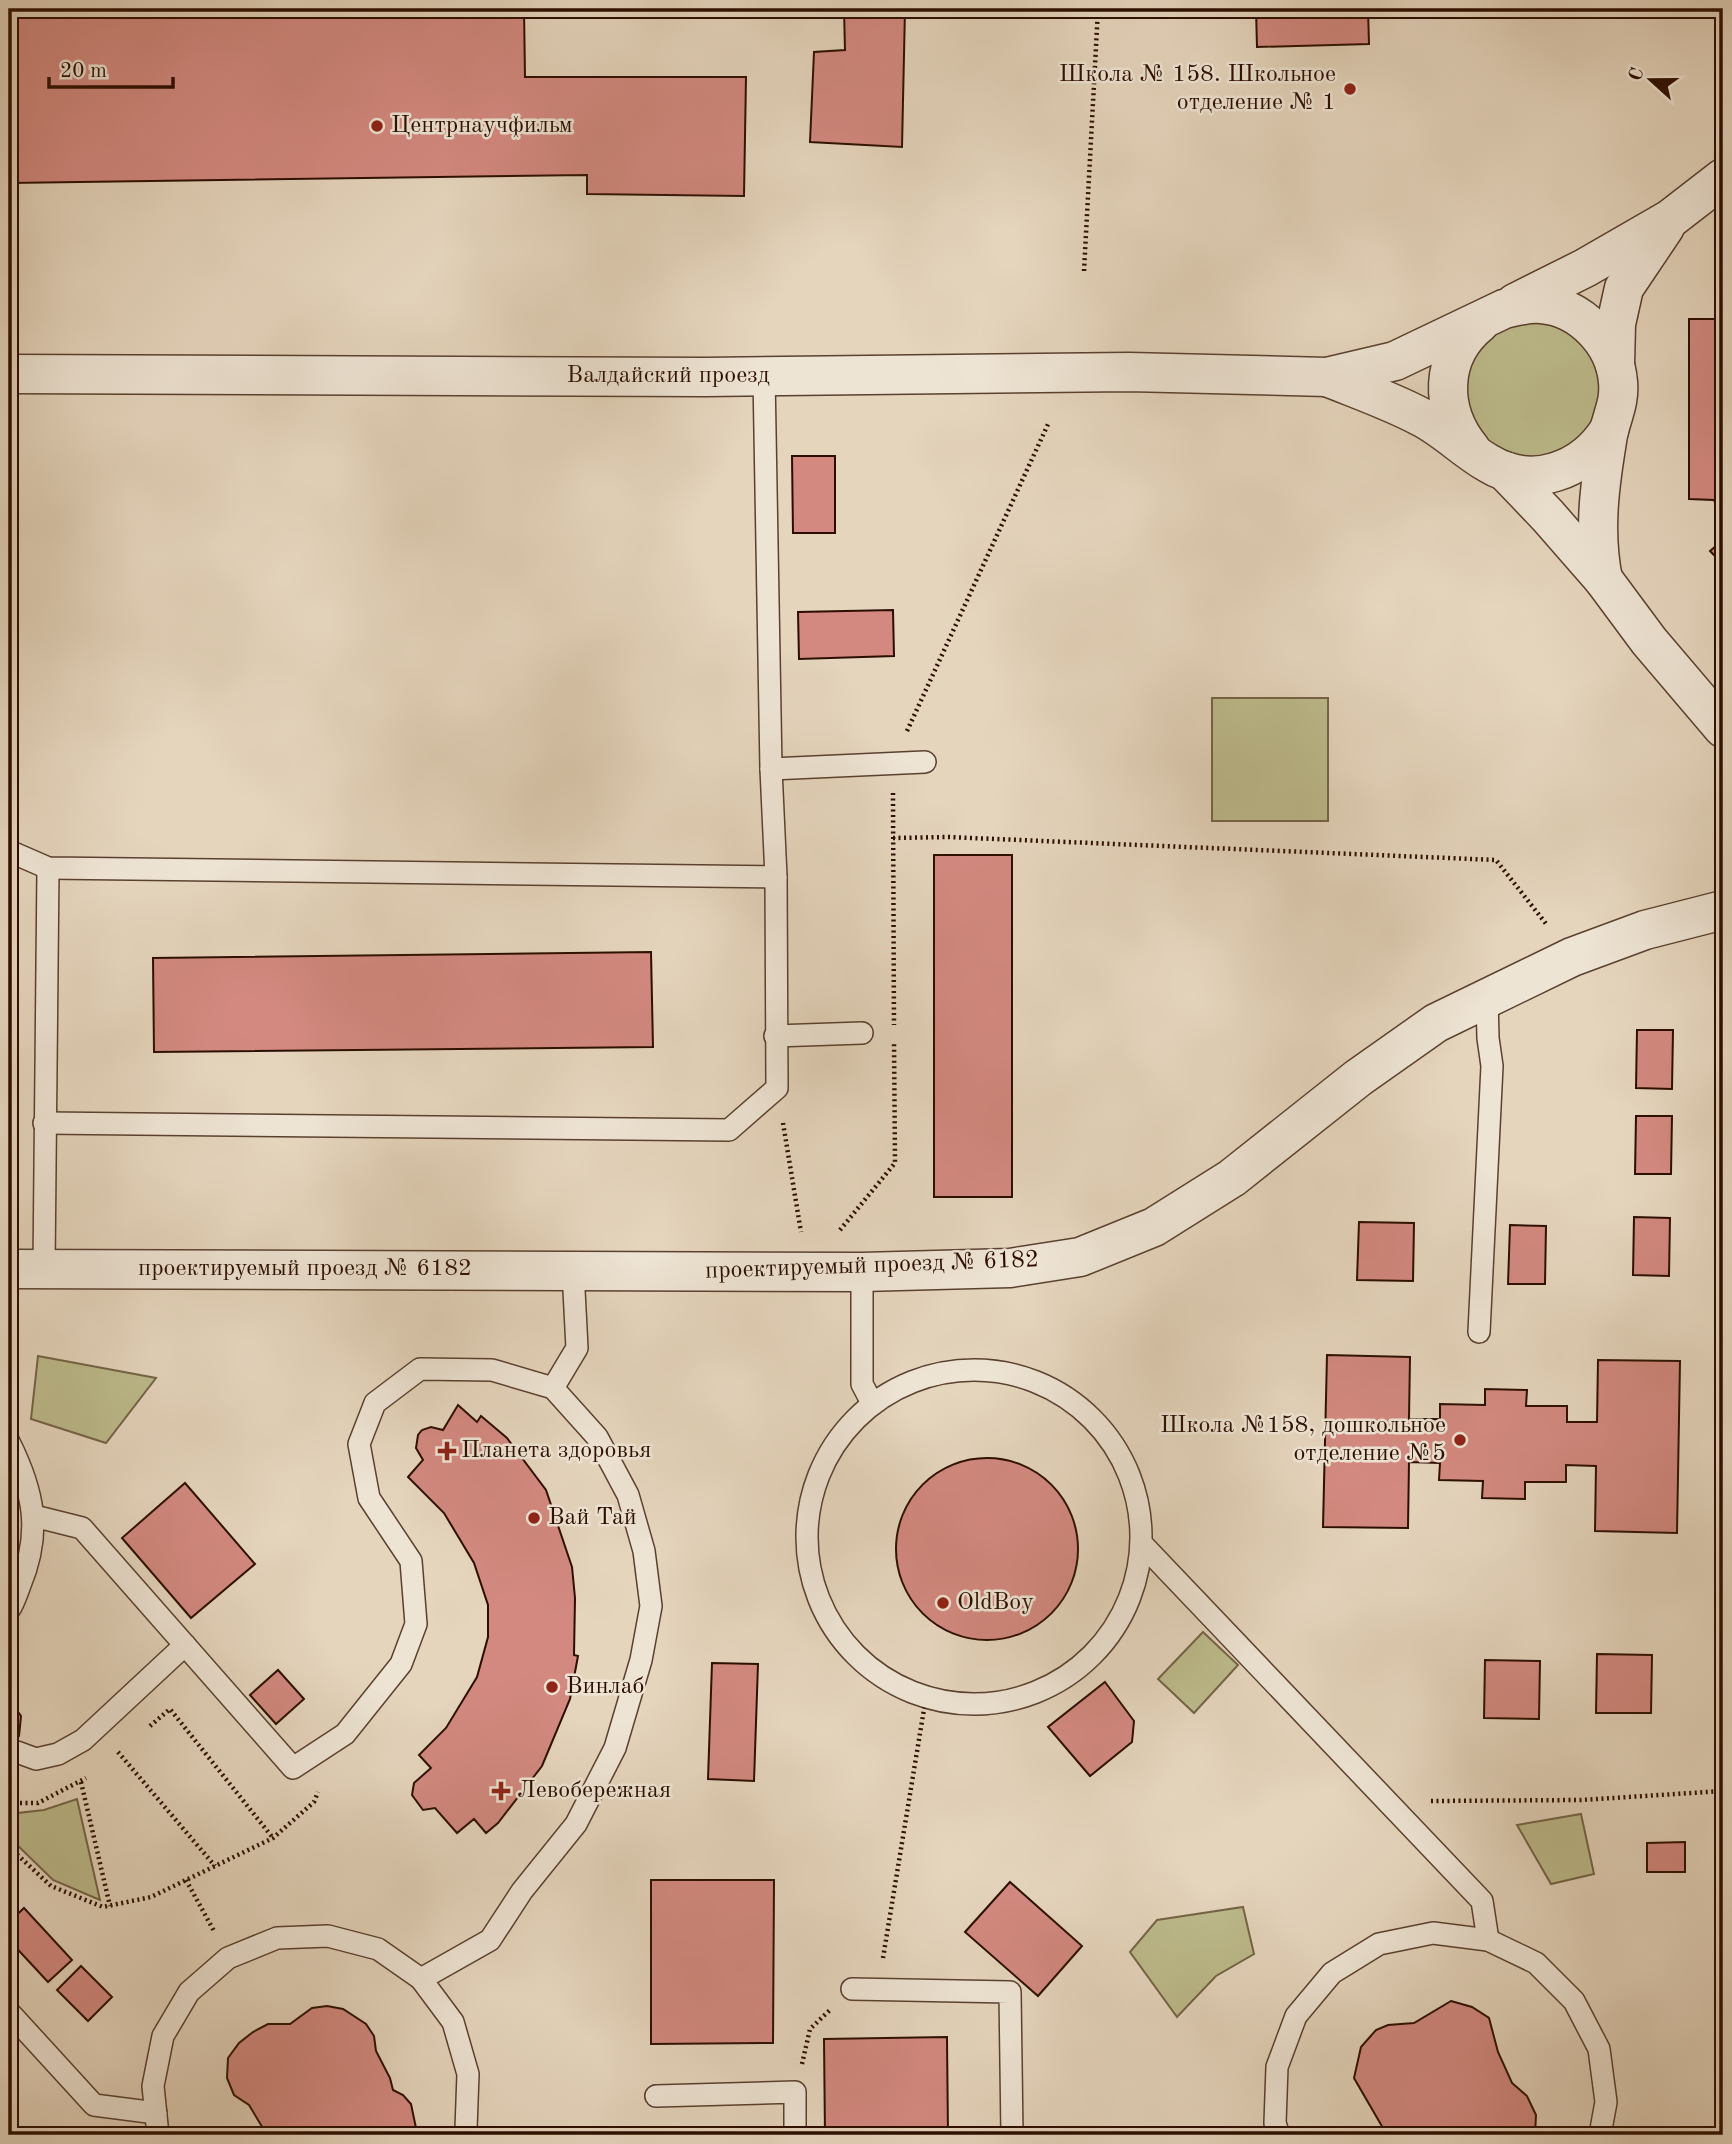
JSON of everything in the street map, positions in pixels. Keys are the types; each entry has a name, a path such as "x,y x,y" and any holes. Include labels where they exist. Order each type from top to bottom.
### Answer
{"street":[{"path":"1496,313 1585,268 1718,191"},
{"path":"1615,365 1616,324 1624,288 1670,219"},
{"name":"Валдайский проезд","path":"9,374 764,376 1129,372 1326,377 1395,361 1496,313 1522,304 1542,304 1574,314 1599,335 1615,365 1619,398 1609,430 1599,491 1597,550 1603,579"},
{"name":"Валдайский проезд","path":"1472,451 1460,436 1452,419 1447,381 1451,362 1460,344 1472,330 1496,313"},
{"name":"Валдайский проезд","path":"1326,377 1424,418 1487,463 1523,475 1559,472 1588,456 1609,430"},
{"name":"Валдайский проезд","path":"1505,471 1603,579 1649,641 1723,728"},
{"name":"проектируемый проезд № 6182","path":"27,1268 862,1272 1010,1268 1080,1257 1154,1227 1232,1178 1358,1078 1436,1023 1572,957 1645,930 1723,910"}],"lane":[{"path":"44,1123 729,1130 777,1088 776,877 771,769 764,376"},
{"path":"771,769 925,762"},
{"path":"9,851 48,868 776,877"},
{"path":"27,1268 44,1123 48,868"},
{"path":"1479,1332 1492,1066 1487,997"},
{"path":"775,1036 862,1033"},
{"path":"553,1388 576,1348 573,1271"},
{"path":"862,1272 862,1384 872,1403"},
{"path":"974,1368 1028,1376 1076,1402 1114,1441 1137,1491 1143,1545 1130,1601 1101,1648 1058,1684 1004,1703 949,1704 896,1687 851,1653 820,1605 806,1551 811,1495 834,1444 872,1403 920,1377 974,1368"},
{"path":"34,1516 82,1528 293,1768 345,1734 401,1664 416,1624 411,1560 369,1499 361,1458 359,1444 375,1403 420,1369 492,1370 553,1388 597,1437 628,1494 644,1551 651,1606 640,1660 615,1748 576,1824 523,1891 489,1940 421,1979"},
{"path":"9,1442 24,1473 34,1516 29,1563 9,1610"},
{"path":"1143,1545 1482,1901 1488,1940"},
{"path":"17,1752 36,1759 58,1754 83,1740 185,1645"},
{"path":"1279,2135 1275,2123 1277,2067 1296,2016 1332,1973 1379,1944 1433,1933 1488,1940 1536,1963 1574,2001 1599,2049 1606,2102 1600,2135"},
{"path":"158,2135 153,2086 163,2036 189,1992 228,1958 277,1938 328,1936 378,1950 421,1979 453,2022 468,2074 466,2129 463,2135"},
{"path":"852,1989 1010,1992 1012,2135"},
{"path":"9,2012 94,2105 156,2113"},
{"path":"656,2096 795,2092 795,2135"}],"path":[{"path":"1084,271 1098,9"},
{"path":"833,1239 895,1163 892,764 1049,422"},
{"path":"893,838 948,837 1496,860 1550,929"},
{"path":"777,1088 802,1238"},
{"path":"878,1989 926,1696"},
{"path":"170,1709 273,1838"},
{"path":"97,1727 215,1866"},
{"path":"81,1782 110,1906"},
{"path":"9,1847 51,1886 103,1907 110,1906 151,1897 273,1838 314,1802 319,1790"},
{"path":"1393,1808 1434,1800 1581,1800 1723,1791"},
{"path":"186,1880 228,1958"},
{"path":"795,2092 810,2029 852,1989"}],"shaded area":[{"path":"1507,318 1573,325 1608,381 1590,439 1520,464 1469,431 1461,365"},
{"path":"1212,698 1328,698 1328,821 1212,821"},
{"path":"38,1356 156,1378 106,1443 31,1419"},
{"path":"1203,1632 1238,1665 1194,1713 1158,1679"},
{"path":"77,1799 100,1900 53,1880 9,1837 9,1814 44,1810"},
{"path":"1581,1814 1594,1874 1551,1884 1517,1825"},
{"path":"1243,1907 1254,1954 1216,1976 1177,2017 1130,1952 1157,1920"}],"building":[{"name":"Центрнаучфильм","path":"11,9 524,9 525,77 746,77 744,196 587,194 587,175 9,183 9,74 13,74"},
{"path":"844,9 905,9 902,147 810,142 814,52 845,50"},
{"path":"1256,9 1368,9 1369,44 1257,47"},
{"path":"1689,319 1723,319 1723,521 1714,500 1689,499"},
{"path":"792,456 835,456 835,533 793,533"},
{"path":"1723,540 1723,564 1710,551"},
{"path":"893,610 894,656 799,659 798,612"},
{"path":"934,855 1012,855 1012,1197 934,1197"},
{"path":"651,952 653,1047 154,1052 153,958"},
{"path":"1637,1030 1673,1030 1672,1089 1636,1088"},
{"path":"1636,1116 1672,1116 1671,1174 1635,1174"},
{"path":"1634,1217 1670,1218 1669,1276 1633,1275"},
{"path":"1359,1222 1414,1223 1413,1281 1357,1280"},
{"path":"1510,1225 1546,1226 1545,1284 1508,1284"},
{"path":"1327,1355 1410,1357 1409,1419 1440,1419 1440,1404 1485,1405 1485,1389 1527,1390 1526,1406 1567,1406 1567,1422 1597,1422 1598,1360 1680,1361 1677,1533 1595,1531 1596,1466 1566,1465 1566,1482 1525,1482 1525,1499 1482,1498 1483,1481 1439,1480 1440,1463 1409,1462 1408,1528 1323,1527"},
{"path":"458,1405 477,1422 481,1416 507,1438 546,1490 572,1567 575,1598 574,1655 578,1656 570,1699 542,1766 498,1823 486,1833 474,1819 457,1833 435,1808 423,1810 412,1795 414,1783 431,1768 419,1755 446,1728 477,1677 488,1637 488,1605 474,1563 444,1513 408,1477 423,1460 416,1448 418,1435 422,1430 431,1427 443,1430"},
{"path":"987,1458 1022,1465 1051,1485 1071,1514 1078,1549 1071,1584 1051,1613 1022,1633 987,1640 952,1633 923,1613 903,1584 896,1549 903,1514 923,1485 952,1465"},
{"path":"185,1483 255,1564 191,1618 122,1538"},
{"path":"1597,1654 1652,1655 1651,1713 1596,1713"},
{"path":"1485,1660 1540,1661 1539,1719 1484,1718"},
{"path":"712,1663 758,1664 754,1781 708,1779"},
{"path":"278,1670 304,1699 276,1724 250,1695"},
{"path":"1105,1682 1134,1721 1132,1742 1090,1776 1048,1727"},
{"path":"9,1699 21,1716 19,1736 9,1744"},
{"path":"1685,1842 1685,1872 1647,1872 1647,1843"},
{"path":"651,1880 774,1880 773,2043 651,2044"},
{"path":"1010,1882 1082,1946 1038,1996 965,1932"},
{"path":"24,1908 72,1960 48,1982 9,1940 9,1922"},
{"path":"81,1966 112,1997 88,2021 57,1990"},
{"path":"1451,2001 1472,2007 1489,2018 1498,2052 1512,2083 1527,2096 1536,2115 1535,2135 1387,2135 1354,2078 1361,2047 1376,2030 1388,2025 1414,2023"},
{"path":"327,2006 343,2009 366,2024 374,2036 376,2051 393,2090 403,2095 411,2104 415,2135 267,2135 249,2105 234,2095 227,2078 228,2058 239,2043 268,2024 290,2024 312,2008"},
{"path":"947,2037 948,2135 825,2135 824,2039"}],"place":[{"name":"Школа № 158. Школьное отделение № 1","path":"1350,89"},
{"name":"Центрнаучфильм","path":"377,126"},
{"name":"Школа №158, дошкольное отделение №5","path":"1460,1440"},
{"name":"Планета здоровья","path":"447,1451"},
{"name":"Вай Тай","path":"534,1518"},
{"name":"OldBoy","path":"943,1603"},
{"name":"Винлаб","path":"552,1687"},
{"name":"Левобережная","path":"501,1791"}]}
